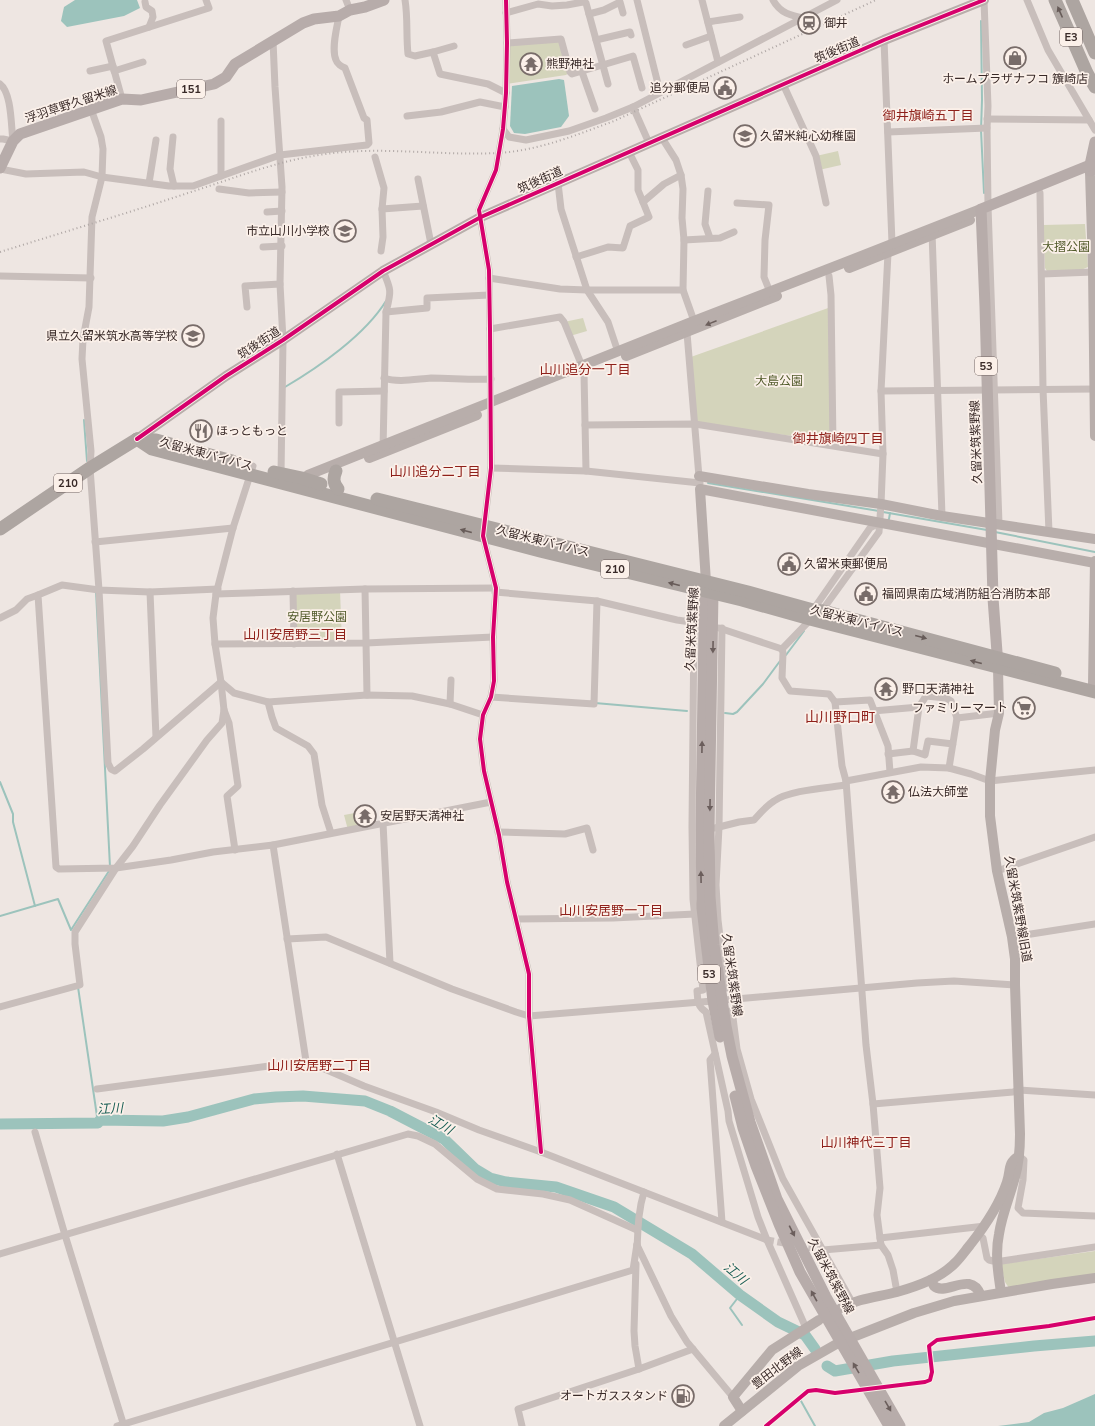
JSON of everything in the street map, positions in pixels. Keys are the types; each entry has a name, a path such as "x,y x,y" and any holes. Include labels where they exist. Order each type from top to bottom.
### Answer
{"highway":[{"name":"E3","path":"1055,0 1087,73 1095,87"},
{"name":"E3","path":"1072,0 1095,53"},
{"name":"210","path":"0,529 90,468 137,439"},
{"name":"久留米東バイパス","path":"137,439 156,440 302,484 708,589 816,613 998,663 1094,687"},
{"name":"久留米東バイパス","path":"252,470 281,474 302,484 338,489 483,531"},
{"path":"336,471 334,481 338,489"}],"main road":[{"name":"浮羽草野久留米線","path":"12,141 20,134 122,99 141,100 214,84 226,77 236,64 303,23 314,19 339,16 348,5 365,7 384,0"},
{"path":"0,168 12,141"},
{"path":"1093,167 1095,142"},
{"path":"985,211 1093,167"},
{"path":"985,211 1040,193 1093,167"},
{"name":"久留米筑紫野線","path":"985,211 985,306 991,390 995,524 992,542 993,598 998,663"},
{"name":"久留米筑紫野線","path":"708,589 705,828 702,908 724,1054 743,1128 756,1166 800,1272 900,1426"},
{"name":"久留米筑紫野線","path":"848,1345 889,1426"}],"street":[{"path":"122,99 106,41 209,8 206,0"},
{"path":"405,0 408,18 406,31 408,54 415,56 454,46"},
{"path":"506,0 507,43 505,107 496,170 479,210 489,278 491,379 491,468 483,531 496,590 493,637 494,681 491,697 483,715 480,739 484,771 498,832 507,882 529,974 529,1016 541,1152"},
{"path":"637,0 660,92"},
{"path":"702,0 718,62"},
{"path":"773,0 777,7 790,16 804,18"},
{"path":"502,128 509,137 526,140 588,126 633,107 837,0"},
{"path":"1027,0 1048,50 1095,130"},
{"path":"302,484 383,448 583,369 687,332 888,253 932,232 985,211 988,106 982,1"},
{"name":"筑後街道","path":"137,439 226,376 282,340 383,271 481,217 884,40 982,1"},
{"path":"145,2 146,7 152,11 153,17 149,27"},
{"path":"506,13 538,4 552,6 583,2 586,3 608,84"},
{"path":"589,14 604,10 620,2 623,13"},
{"path":"0,168 26,174 84,172 102,177 174,186 193,186 280,155 367,145 369,143 367,120 364,118 345,68 339,65 335,59 334,45 339,16"},
{"path":"708,22 724,18 729,19 740,17"},
{"path":"596,40 630,32 631,35"},
{"path":"686,45 711,36"},
{"path":"507,43 561,39 570,72 572,74 633,56 642,88"},
{"path":"879,523 883,454 881,391 888,253 892,243 884,40"},
{"path":"273,41 274,86 282,192 280,284 282,340 281,474"},
{"path":"433,52 440,74 488,84 506,93"},
{"path":"90,71 143,62"},
{"path":"582,72 595,109"},
{"path":"0,84 4,87 9,102 12,141 0,139"},
{"path":"783,84 816,156 826,203"},
{"path":"408,116 441,112 480,102 505,107"},
{"path":"633,107 649,143"},
{"path":"91,109 104,148 102,177 92,217 89,307 83,339 82,359 91,451 90,468 99,590 108,763 111,769 115,771 221,682"},
{"path":"987,119 1088,120"},
{"path":"221,121 221,176"},
{"path":"888,132 987,128"},
{"path":"173,137 170,169 174,186"},
{"path":"662,138 676,160 681,175 683,189 682,218 684,240 683,290 694,321"},
{"path":"149,183 156,140"},
{"path":"576,257 608,247 623,248 630,226 649,217 638,190 638,170 629,152"},
{"path":"375,157 384,188 382,209 383,237 381,251"},
{"path":"1093,167 1095,436"},
{"path":"643,202 664,184 681,175"},
{"path":"418,179 431,244"},
{"path":"558,183 561,209 587,290 608,322 618,352"},
{"path":"219,189 249,193 282,192"},
{"path":"708,191 705,224 710,238"},
{"path":"1040,193 1043,389 1050,532"},
{"path":"737,203 769,205 765,240 764,277 770,292"},
{"path":"382,209 423,206"},
{"path":"267,212 282,211"},
{"path":"684,240 720,238 734,232"},
{"path":"583,369 618,352 694,321 892,243 932,232"},
{"path":"932,232 942,516"},
{"path":"263,247 282,246"},
{"path":"1042,274 1094,269"},
{"path":"383,271 390,286 386,312 383,448"},
{"path":"0,276 91,278"},
{"path":"829,276 832,302 833,445"},
{"path":"489,278 560,289 683,290"},
{"path":"247,307 245,286 280,284"},
{"path":"386,312 427,308 427,298 489,295"},
{"path":"490,329 560,317 570,336 583,369 586,471"},
{"path":"694,321 687,332 708,589"},
{"path":"384,378 391,380 431,378 491,379"},
{"path":"881,391 1095,389"},
{"path":"339,423 339,392 384,391"},
{"path":"585,425 695,424 883,454"},
{"path":"302,484 336,471 383,448"},
{"path":"491,468 586,471 808,494 881,504 942,516 1095,539"},
{"path":"0,1007 80,985 75,932 116,868 133,846 160,805 207,740 222,723 224,710 213,618 217,591 233,528 252,470"},
{"path":"700,482 879,523 992,542 1095,563 1094,687"},
{"path":"782,649 816,613 870,528 879,523"},
{"path":"95,542 233,528"},
{"path":"0,618 16,610 27,599 62,585 99,590 150,592 365,589 496,590 597,601 708,625 782,649"},
{"path":"365,589 367,695"},
{"path":"293,591 294,644"},
{"path":"150,592 156,737"},
{"path":"38,595 56,867 59,869 116,868 273,845 491,802"},
{"path":"491,697 594,704 597,601"},
{"path":"708,625 705,828 693,899 703,990 697,991 700,1008 706,1012 729,1121 754,1205 801,1331"},
{"path":"215,644 366,643 493,637"},
{"path":"782,649 782,678 790,691 829,694 835,702 842,766 846,783 863,988 866,1045 873,1104 880,1188 877,1215 880,1242 888,1255 893,1270 897,1292"},
{"name":"久留米筑紫野線旧道","path":"998,663 999,713 995,730 990,781 990,816 997,871 1012,937 1015,959 1020,1134 1016,1176 1001,1220 998,1235 997,1254 1001,1292"},
{"path":"450,704 451,680"},
{"path":"221,682 234,693 268,702 367,695 412,696 450,704 483,715"},
{"path":"913,751 919,707 926,696 946,698 951,701 957,718 949,768"},
{"path":"835,702 870,700 873,711 888,746 890,772"},
{"path":"268,702 276,728 308,746 314,754 322,805 331,833"},
{"path":"873,711 919,707"},
{"path":"224,710 229,723 238,786 226,796 234,850"},
{"path":"957,718 999,713"},
{"path":"888,754 913,751 926,755 928,741 953,744"},
{"path":"705,828 754,820 775,800 793,793 846,783 890,772 921,767 949,768 990,781 1095,770"},
{"path":"383,823 390,964"},
{"path":"498,832 565,834 587,828 593,850"},
{"path":"705,828 716,885 718,920 726,988 732,988 736,999 737,1007 732,1010 738,1049 751,1099 783,1178 852,1302"},
{"path":"997,871 1095,837"},
{"path":"273,845 306,1062"},
{"path":"517,919 613,918 695,914"},
{"path":"1012,937 1095,924"},
{"path":"287,939 326,937 452,989 529,1016 917,983 954,982 1015,985"},
{"path":"715,1054 710,1060 722,1222"},
{"path":"98,1089 306,1062 364,1086 541,1152 767,1240"},
{"path":"873,1104 1013,1092 1019,1090 1095,1095"},
{"path":"35,1132 121,1425 633,1270 637,1244"},
{"path":"0,1254 408,1134 418,1136 434,1144 477,1179 497,1189 543,1194 570,1200 637,1230"},
{"path":"337,1154 420,1426"},
{"path":"1019,1156 1024,1160 1023,1180 1018,1208 1023,1213 1095,1216"},
{"name":"久留米筑紫野線旧道","path":"841,1308 852,1302 897,1292 931,1280 943,1274 957,1262 982,1230 995,1210 1008,1182 1010,1164 1019,1156"},
{"path":"639,1370 634,1331 637,1230 644,1192"},
{"path":"823,1250 982,1230 987,1258 993,1261"},
{"path":"637,1244 671,1316 687,1342 742,1411"},
{"path":"1002,1261 1095,1246"},
{"name":"豊田北野線","path":"724,1426 798,1366 848,1345 914,1313 954,1301 1001,1292 1095,1278"},
{"path":"931,1280 934,1286 939,1288 966,1283 979,1290 981,1296"},
{"path":"733,1398 772,1350 819,1320"},
{"path":"522,1426 518,1409 639,1370 693,1349"}],"green space":[{"path":"561,39 570,72 566,75 506,84 507,43"},
{"path":"838,151 841,165 819,170 816,156"},
{"name":"大摺公園","path":"1085,224 1088,267 1081,270 1047,271 1045,268 1043,225"},
{"name":"大島公園","path":"831,307 833,445 820,444 801,437 695,424 688,358"},
{"path":"583,318 587,331 570,336 564,322"},
{"name":"安居野公園","path":"340,590 342,643 294,644 293,591"},
{"path":"360,812 363,827 348,830 344,815"},
{"path":"1095,1251 1095,1274 1009,1288 1005,1282 1001,1264"}],"water":[{"path":"75,0 137,0 140,8 124,16 67,27 61,21 64,7"},
{"path":"559,79 564,80 569,116 561,127 525,134 514,133 510,126 512,86"},
{"path":"1095,1394 1095,1426 998,1426 1029,1422 1044,1413 1063,1408"}],"waterway":[{"path":"981,21 981,130 984,193"},
{"path":"285,387 312,370 354,338 377,314 386,301"},
{"path":"84,420 87,461"},
{"path":"708,483 879,511"},
{"path":"883,512 987,530"},
{"path":"887,521 890,513"},
{"path":"995,532 1095,552"},
{"path":"96,591 110,867"},
{"path":"786,655 804,631"},
{"path":"725,713 733,714 737,712 763,684 780,661"},
{"path":"595,703 687,711"},
{"path":"0,782 13,814 13,822 35,906"},
{"path":"0,916 58,899 71,930 109,871"},
{"path":"78,987 98,1123"},
{"name":"江川","path":"0,1124 98,1123 100,1120 163,1121 188,1117 254,1099 276,1097 303,1096 365,1101 390,1111 444,1139 475,1169 490,1178 506,1182 556,1187 614,1207 692,1254 740,1295 778,1322 805,1335 815,1349"},
{"path":"740,1295 730,1308 742,1325"},
{"name":"江川","path":"827,1366 835,1371 893,1361 1095,1341"},
{"path":"801,1401 815,1426"}],"tunnel":[{"path":"767,1240 823,1250"}],"railway":[{"path":"0,252 291,160 326,154 368,151 476,154 512,152 557,142 614,121 876,0"}],"cycle path":[{"path":"506,0 506,93 503,129 496,170 479,210 489,270 490,329 491,468 483,536 496,588 493,637 494,681 491,697 483,715 480,739 484,771 499,835 507,882 529,974 529,1016 541,1152"},
{"path":"137,439 226,376 283,340 383,271 481,217 884,40 984,0"},
{"path":"766,1426 808,1391 816,1390 835,1393 925,1382 930,1380 932,1372 929,1346 937,1340 1049,1326 1095,1318"}],"place":[{"name":"御井","path":"809,23"},
{"name":"ホームプラザナフコ 籏崎店","path":"1015,58"},
{"name":"熊野神社","path":"531,64"},
{"name":"追分郵便局","path":"725,88"},
{"name":"久留米純心幼稚園","path":"745,136"},
{"name":"市立山川小学校","path":"345,231"},
{"name":"県立久留米筑水高等学校","path":"193,336"},
{"name":"ほっともっと","path":"201,431"},
{"name":"久留米東郵便局","path":"789,564"},
{"name":"福岡県南広域消防組合消防本部","path":"866,594"},
{"name":"野口天満神社","path":"886,689"},
{"name":"ファミリーマート","path":"1024,708"},
{"name":"仏法大師堂","path":"893,792"},
{"name":"安居野天満神社","path":"365,816"},
{"name":"オートガススタンド","path":"683,1396"}],"district":[{"name":"御井旗崎五丁目","path":"928,115"},
{"name":"山川追分一丁目","path":"585,369"},
{"name":"御井旗崎四丁目","path":"838,438"},
{"name":"山川追分二丁目","path":"435,471"},
{"name":"山川安居野三丁目","path":"295,634"},
{"name":"山川野口町","path":"840,717"},
{"name":"山川安居野一丁目","path":"611,910"},
{"name":"山川安居野二丁目","path":"319,1065"},
{"name":"山川神代三丁目","path":"866,1142"}]}
